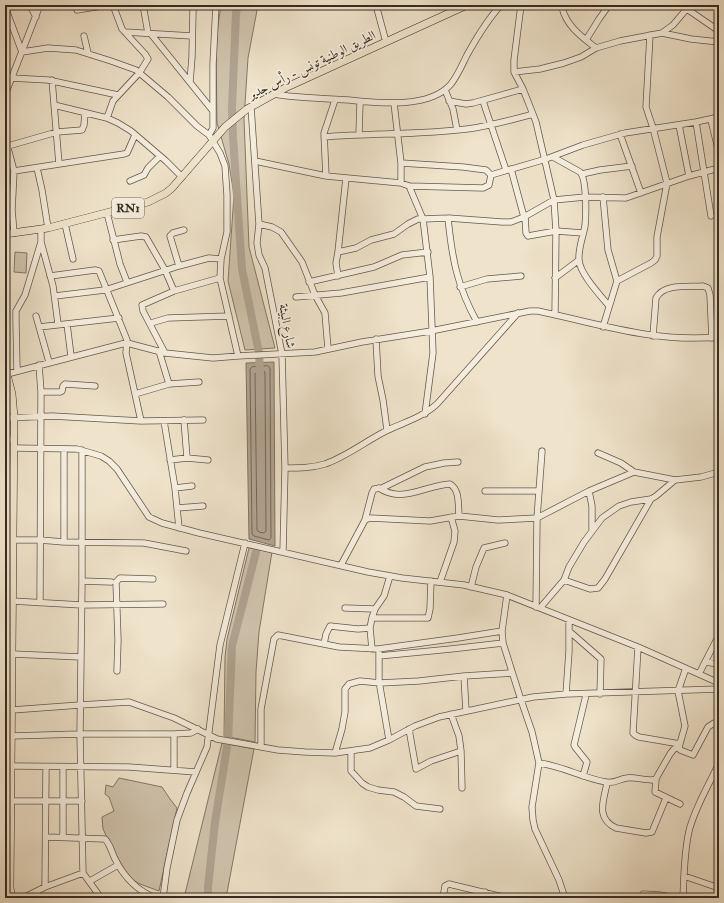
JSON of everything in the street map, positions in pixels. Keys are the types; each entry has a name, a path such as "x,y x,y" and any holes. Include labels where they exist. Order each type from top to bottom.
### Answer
{"main road":[{"name":"الطريق الوطنية تونس - رأس جدير","path":"8,234 66,224 158,198 166,193 182,177 211,138 249,108 273,94 386,42 454,8 467,5"},
{"path":"6,370 12,394 14,417 14,448 8,482 13,538 10,599 12,654 8,663 12,710 11,736 8,746 11,766 10,888 12,898"},
{"path":"7,898 10,888"}],"street":[{"path":"30,5 36,17"},
{"path":"5,95 40,5"},
{"path":"77,10 108,5"},
{"path":"107,118 114,101 140,72 146,62 147,57 125,32 120,24 113,5"},
{"path":"143,5 149,34 213,111"},
{"path":"211,138 213,128 213,64 216,5"},
{"path":"377,5 386,42"},
{"path":"273,94 360,102 394,103 436,96 445,90 456,77 483,27 501,5"},
{"path":"520,5 514,72 523,89 536,122 546,159 554,200 556,231 555,315"},
{"path":"548,5 564,6 564,17 567,22 573,29 596,48"},
{"path":"586,40 609,5"},
{"path":"712,5 719,8"},
{"path":"662,33 673,25 689,7 719,31"},
{"path":"5,9 22,52"},
{"path":"190,82 193,10"},
{"path":"125,32 192,36"},
{"path":"514,72 540,69 564,63 581,57 596,48 620,41 662,33 691,39 719,42"},
{"path":"617,281 656,260 657,256 657,237 666,183 646,101 650,35"},
{"path":"84,36 88,53"},
{"path":"22,52 59,48 76,50 118,63 140,72 211,138 220,153 225,166 227,232 221,258 220,278 238,356"},
{"path":"11,78 52,80 118,95"},
{"path":"52,80 59,164"},
{"path":"450,101 466,104 483,101 523,89"},
{"path":"445,90 455,117 457,130"},
{"path":"326,176 325,128 335,100"},
{"path":"483,101 524,217 527,235 530,236 556,231 584,233"},
{"path":"359,134 360,102"},
{"path":"394,103 401,163 401,183"},
{"path":"54,105 107,118 124,127 160,156 182,177"},
{"name":"شارع البيئة","path":"249,108 255,161 259,224 257,250 265,268 282,354 285,468 283,552"},
{"path":"8,146 57,132 82,130 85,113"},
{"path":"324,137 457,130 491,126 533,114"},
{"path":"491,175 546,159 583,145 620,134 711,120 719,117"},
{"path":"711,120 719,153"},
{"path":"696,122 711,216"},
{"path":"679,125 688,176"},
{"path":"620,134 641,193"},
{"path":"14,171 126,154 135,135"},
{"path":"5,137 14,171 12,210 8,234"},
{"path":"130,181 144,175 148,168 160,156"},
{"path":"552,157 582,174 632,166"},
{"path":"255,161 326,176 401,183 409,186 483,188 489,185 491,175"},
{"path":"401,163 486,170 491,175"},
{"path":"17,370 16,310 25,295 44,229 42,190 37,168"},
{"path":"338,252 356,248 371,240 394,234 408,224 418,220 448,218 511,222 524,217 554,200 585,197 626,198 666,183 719,168"},
{"path":"582,174 585,197 585,226 579,260 582,270 609,306"},
{"path":"338,276 336,262 346,178"},
{"path":"409,186 424,219 430,277 432,308 432,363 425,414"},
{"path":"603,197 608,250 617,281 603,327"},
{"path":"107,213 113,240 127,282"},
{"path":"448,218 452,252 460,287 477,322"},
{"path":"66,224 73,259"},
{"path":"259,224 272,227 281,232 302,262 309,282 325,312 328,349"},
{"path":"180,266 170,236 184,230"},
{"path":"113,240 144,236 148,239 165,270 174,291"},
{"path":"41,242 50,276 58,324"},
{"path":"309,282 374,267 402,254 428,252"},
{"path":"54,296 105,290 165,270 209,258 221,258"},
{"path":"556,278 579,260"},
{"path":"50,276 97,271 119,318 128,343 126,353 141,421"},
{"path":"460,287 487,279 521,276"},
{"path":"296,297 341,292 430,277"},
{"path":"165,353 151,323 143,311 142,305 174,291 220,278"},
{"path":"653,336 656,298 658,295 669,288 703,286 708,288 710,295 712,338"},
{"path":"6,370 17,370 128,343 165,353 213,358 315,352 376,339 431,331 518,313 538,311 603,327 653,336 687,339 719,337"},
{"path":"285,468 309,467 325,464 387,430 425,414 437,404 478,360 518,313"},
{"path":"36,316 49,362"},
{"path":"151,323 168,318 229,316"},
{"path":"39,327 119,318"},
{"path":"67,324 71,356"},
{"path":"376,339 378,376 387,430"},
{"path":"158,351 169,384"},
{"path":"39,365 41,392 40,603"},
{"path":"135,394 169,384 199,382"},
{"path":"41,392 60,392 65,384 95,386"},
{"path":"5,418 41,417 141,421 203,420"},
{"path":"184,420 187,458"},
{"path":"164,421 175,488 179,528"},
{"path":"5,440 14,439"},
{"path":"14,448 82,450 101,456 114,465 149,517 162,523 390,576 440,582 507,595 638,647 719,682"},
{"path":"64,449 64,542"},
{"path":"82,450 83,542 80,734 83,873 101,898"},
{"path":"538,607 537,518 542,452"},
{"path":"598,453 621,463 634,472 675,480 701,477 719,472"},
{"path":"170,460 187,458 208,460"},
{"path":"341,565 365,520 374,489 416,473 425,467 458,462"},
{"path":"365,520 376,517 430,521 458,516 498,520 537,518 589,491 634,472"},
{"path":"538,607 564,580 569,567 602,518 619,506 631,502 651,499 675,480"},
{"path":"379,488 388,493 402,494 413,493 450,484 454,486 458,498 458,516"},
{"path":"175,488 192,486"},
{"path":"485,491 539,490"},
{"path":"589,491 592,506 592,531"},
{"path":"564,580 585,588 594,590 598,588 605,579 651,499"},
{"path":"177,508 203,506"},
{"path":"440,582 454,542 455,531 452,517"},
{"path":"5,535 13,538 64,542 144,543 186,551"},
{"path":"163,898 167,868 177,820 207,747 220,645 245,543"},
{"path":"470,587 484,548 504,543"},
{"path":"389,740 380,683 379,656 375,649 370,628 375,609 384,596 390,576"},
{"path":"117,671 118,640 116,585 119,579 154,579"},
{"path":"82,581 111,582"},
{"path":"372,618 428,618 430,609 431,581"},
{"path":"507,595 502,631 503,642 520,700 532,732 539,763 532,807 533,820 535,829 559,880 565,898"},
{"path":"10,599 40,603 82,605 164,604"},
{"path":"345,608 375,609"},
{"path":"566,694 569,620"},
{"path":"324,644 326,634 330,626 358,629 370,628"},
{"path":"261,746 261,709 276,636 278,635 345,648 375,649 502,631"},
{"path":"569,631 601,659 600,694"},
{"path":"700,674 719,635"},
{"path":"379,656 503,642"},
{"path":"638,647 637,692 633,730 635,736 679,746 680,750 693,755 708,726 714,723 719,724"},
{"path":"12,654 81,657"},
{"path":"705,662 719,664"},
{"path":"680,804 655,792 656,779 670,754 679,746 685,726 678,691 686,668"},
{"path":"335,753 344,718 346,687 349,684 360,681 380,683 419,681 512,673"},
{"path":"464,676 466,711"},
{"path":"12,710 80,704 129,702 174,718 217,739 305,752 335,753 351,752 370,748 409,729 439,717 520,700 566,694 719,689"},
{"path":"582,776 587,762 574,745 586,694"},
{"path":"451,714 459,736 462,788"},
{"path":"11,736 174,734 192,733 198,729"},
{"path":"409,729 416,769 431,761 461,751"},
{"path":"174,734 174,770"},
{"path":"351,752 351,772 368,787 394,792 416,806 440,809"},
{"path":"539,763 554,765 582,776 607,782 621,781 628,778 656,779"},
{"path":"683,898 689,831 719,764"},
{"path":"11,766 129,767 196,772"},
{"path":"45,887 46,767"},
{"path":"63,767 63,837"},
{"path":"607,782 602,814 612,826 616,828 646,833 652,832 666,798"},
{"path":"11,801 82,801"},
{"path":"46,837 105,839 126,878 148,895 156,898"},
{"path":"90,881 118,865"},
{"path":"23,898 45,887 83,873"},
{"path":"684,876 719,888"},
{"path":"443,898 444,888 448,884 484,895 506,898"},
{"path":"640,898 643,894 676,898"}],"shaded area":[{"path":"221,5 258,5 248,58 244,119 249,247 275,348 245,350 228,281 234,195 229,164 217,123 216,52"},
{"path":"15,252 27,253 26,273 14,272"},
{"path":"249,548 272,552 259,632 256,672 255,742 224,736 225,657 227,639"},
{"path":"222,743 254,749 226,898 184,898"},
{"path":"119,778 162,787 177,808 159,891 129,878 103,829 102,817 114,811 109,797 105,794 106,785 113,787"}],"water":[{"path":"274,362 275,546 249,539 246,363"}],"waterway":[{"path":"238,5 236,13 232,108 233,137 242,269 259,353 260,372"},
{"path":"208,898 215,822 228,741 232,646 256,552"}]}
